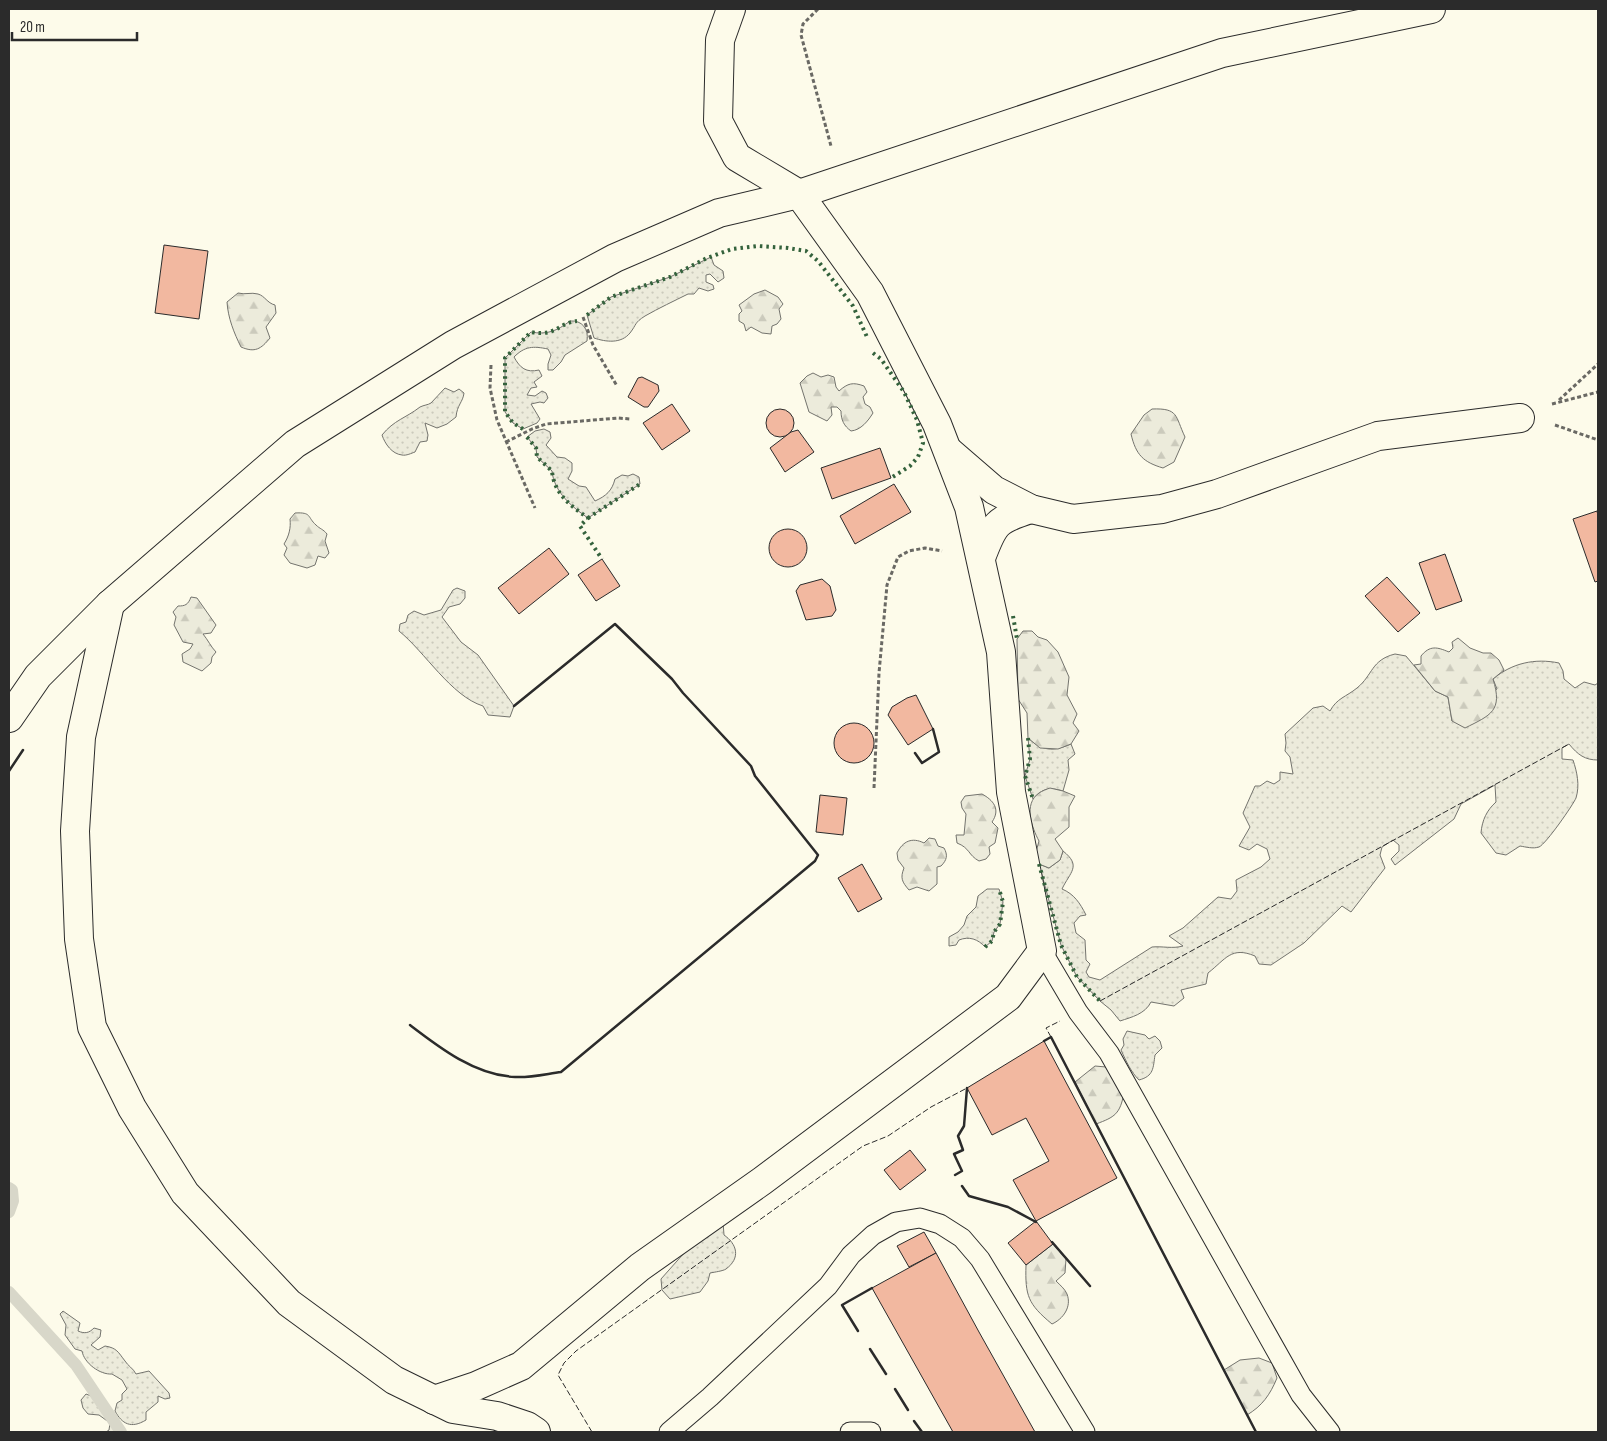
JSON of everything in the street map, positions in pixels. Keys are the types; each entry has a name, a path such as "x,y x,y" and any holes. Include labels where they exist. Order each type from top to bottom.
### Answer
{"street":[{"path":"434,1400 476,1386 521,1366 640,1267 762,1181 1008,997 1042,951 1011,792 1001,652 969,507 936,424 870,293 799,194 737,157 718,120 720,40 731,9"},
{"path":"9,718 38,676 110,604 295,444 453,345 615,258 719,213 799,194 1222,53 1431,9"},
{"path":"948,451 994,490 1031,509 1073,519 1162,509 1217,494 1378,436 1520,418"},
{"path":"981,558 989,537 998,523 1009,516 1031,509"},
{"path":"110,604 81,737 75,831 80,939 92,1027 132,1108 185,1193 289,1303 394,1380 453,1409 497,1416 527,1426 536,1432"}],"lane":[{"path":"1042,951 1078,1012 1109,1053 1300,1395 1330,1432"},
{"path":"669,1432 710,1397 828,1286 850,1255 873,1235 896,1222 920,1218 940,1224 962,1238 980,1259 1085,1432"},
{"path":"850,1432 871,1432"}],"path":[{"path":"818,9 803,24 801,36 840,180"},
{"path":"572,282 593,345 616,386"},
{"path":"493,324 490,388 496,420 535,508"},
{"path":"1558,401 1598,364"},
{"path":"1520,418 1558,401 1598,392"},
{"path":"506,442 546,424 618,418 630,419"},
{"path":"1520,418 1568,428 1598,440"},
{"path":"874,788 879,673 887,586 898,557 909,551 925,548 981,558"}],"green space":[{"path":"711,257 714,265 723,271 724,278 718,282 710,274 706,275 706,282 713,285 714,289 708,291 699,288 694,294 688,294 650,313 639,320 630,333 622,339 608,341 594,338 587,315 611,297 670,277"},
{"path":"765,290 778,297 783,304 779,309 781,319 772,326 771,334 762,333 751,327 746,331 744,324 739,321 739,314 742,311 739,305 754,294"},
{"path":"238,293 258,294 275,305 276,313 266,327 270,338 264,345 254,350 241,347 232,325 227,302"},
{"path":"570,321 578,322 584,326 587,333 587,341 565,355 553,370 548,370 551,355 548,349 530,348 514,357 524,369 530,371 539,370 542,376 534,382 537,387 531,388 527,395 535,396 542,391 546,393 548,398 544,403 531,404 540,419 537,423 523,429 513,423 505,412 505,358 531,332 542,333 552,331"},
{"path":"813,373 821,377 828,375 834,377 839,391 851,384 864,386 867,392 863,397 865,404 870,407 873,413 861,427 851,431 846,427 841,411 837,407 831,407 832,415 827,421 809,412 800,383"},
{"path":"445,388 454,392 459,389 464,393 456,417 447,424 437,428 425,423 428,435 427,441 420,442 415,452 404,455 392,451 382,435 396,422 420,407 431,403"},
{"path":"1152,409 1172,412 1185,437 1174,462 1163,468 1141,457 1135,447 1131,434 1144,415"},
{"path":"544,429 550,432 551,438 546,445 557,457 565,458 572,463 572,471 568,479 579,486 586,487 595,501 608,493 615,479 622,475 628,476 633,474 639,477 640,484 588,518 570,504 560,492 553,479 552,471 537,457 536,448 527,437 535,431"},
{"path":"295,513 307,514 327,534 325,541 329,553 325,558 318,556 315,565 307,568 290,563 284,555 287,548 284,544 289,532 290,519"},
{"path":"457,588 465,591 465,598 460,604 449,607 442,617 461,642 478,655 514,706 510,717 488,715 483,706 471,701 449,683 399,631 400,624 406,622 408,615 414,611 424,615 441,610 453,590"},
{"path":"191,597 197,598 216,625 211,633 203,634 216,652 212,657 211,663 202,671 183,662 182,654 190,649 193,644 183,642 174,625 176,617 173,612 178,606 187,603"},
{"path":"1023,631 1032,631 1038,637 1047,640 1058,652 1069,677 1067,695 1077,714 1073,723 1079,731 1071,744 1058,749 1040,748 1028,738 1027,713 1018,699 1017,639"},
{"path":"1458,638 1470,648 1483,653 1491,653 1499,660 1504,670 1493,679 1496,698 1492,711 1465,728 1452,721 1448,697 1435,691 1414,665 1421,664 1421,656 1427,650 1437,648 1449,652 1453,648 1452,642"},
{"path":"1395,654 1406,656 1435,691 1448,697 1452,721 1497,689 1493,679 1508,669 1524,663 1541,661 1559,663 1564,679 1575,688 1584,682 1595,685 1598,683 1598,760 1582,756 1569,744 1562,748 1562,759 1573,760 1578,783 1576,798 1565,816 1539,847 1520,846 1506,855 1496,853 1481,833 1485,816 1496,802 1495,785 1461,804 1454,819 1395,865 1391,859 1399,851 1399,845 1393,840 1382,847 1380,855 1385,868 1351,912 1342,906 1304,943 1271,965 1259,964 1255,956 1247,953 1234,953 1208,973 1206,984 1181,990 1184,998 1174,1006 1151,1002 1142,1012 1120,1021 1077,977 1061,945 1039,864 1049,868 1060,860 1063,851 1072,861 1073,869 1062,889 1076,899 1086,915 1080,916 1074,923 1076,933 1085,940 1086,960 1090,964 1086,972 1089,977 1100,980 1152,947 1183,946 1169,936 1183,928 1218,897 1231,899 1237,891 1236,880 1261,867 1270,859 1267,849 1257,844 1249,850 1239,846 1250,827 1243,813 1255,786 1260,786 1267,781 1274,784 1280,780 1280,772 1293,774 1290,757 1285,751 1285,734 1313,708 1323,706 1330,711 1339,700 1362,683 1381,660"},
{"path":"1028,738 1038,746 1048,749 1071,744 1075,754 1068,760 1069,770 1063,791 1046,789 1033,799 1025,776 1030,759"},
{"path":"1050,788 1075,796 1069,807 1069,827 1055,839 1063,851 1060,860 1049,868 1039,864 1036,852 1039,841 1034,830 1030,810 1034,798 1040,792"},
{"path":"982,794 992,802 996,809 992,822 998,828 995,843 989,847 990,854 986,859 979,861 957,843 956,835 964,835 966,814 961,802 965,796"},
{"path":"929,838 935,839 938,846 944,848 946,853 945,862 937,867 937,884 929,891 917,887 909,890 902,880 904,868 898,860 897,853 908,841 916,840 924,843"},
{"path":"987,889 999,889 1003,902 1000,924 994,932 992,941 985,947 976,940 966,938 959,940 956,945 949,946 949,937 958,932 964,925 967,916 976,907 978,896"},
{"path":"1127,1031 1145,1035 1149,1039 1155,1036 1160,1041 1162,1048 1155,1055 1150,1074 1139,1080 1131,1070 1121,1050"},
{"path":"1095,1066 1106,1067 1124,1093 1121,1106 1116,1114 1096,1124 1075,1082"},
{"path":"723,1222 724,1235 732,1243 736,1251 731,1265 721,1271 710,1273 708,1281 700,1292 670,1299 662,1290 661,1279 685,1252"},
{"path":"1053,1244 1066,1259 1065,1273 1056,1281 1066,1292 1068,1303 1063,1316 1052,1324 1038,1311 1030,1299 1026,1284 1026,1265"},
{"path":"63,1311 80,1323 78,1331 87,1332 94,1328 101,1330 100,1337 91,1345 98,1350 105,1346 115,1349 136,1374 149,1371 169,1393 170,1398 165,1399 158,1396 158,1402 146,1412 146,1420 141,1423 131,1425 124,1422 115,1411 117,1403 122,1400 122,1394 127,1389 122,1380 93,1367 86,1360 82,1351 75,1349 65,1335 66,1325 60,1314"},
{"path":"1259,1358 1272,1363 1277,1378 1265,1400 1247,1415 1224,1370 1240,1360"},
{"path":"86,1394 99,1399 121,1432 106,1432 109,1430 110,1423 99,1415 88,1414 83,1408 81,1400"}],"building":[{"path":"164,245 208,251 199,319 155,313"},
{"path":"642,377 658,385 659,391 648,407 644,407 628,397 638,378"},
{"path":"672,404 690,431 662,450 643,423"},
{"path":"780,409 790,413 794,423 790,433 780,437 770,433 766,423 770,413"},
{"path":"798,430 814,452 785,472 770,448 791,432"},
{"path":"880,448 891,478 832,499 821,468"},
{"path":"894,484 911,512 855,544 840,516"},
{"path":"1597,511 1598,581 1595,582 1573,519"},
{"path":"788,529 795,530 801,535 806,541 806,555 801,561 795,566 788,567 781,566 775,561 770,555 769,548 770,541 775,535 781,530"},
{"path":"549,548 569,574 519,614 498,588"},
{"path":"1445,554 1462,601 1436,610 1419,563"},
{"path":"602,559 620,586 596,601 578,575"},
{"path":"1387,577 1420,613 1398,632 1365,596"},
{"path":"822,579 830,586 836,610 832,616 806,620 796,591 800,585"},
{"path":"916,695 933,729 908,745 888,715 892,707"},
{"path":"858,723 865,726 871,732 874,743 873,751 865,760 858,763 850,763 843,760 835,751 834,739 837,732 846,724"},
{"path":"820,795 847,798 843,835 816,832"},
{"path":"862,864 882,899 858,912 838,878"},
{"path":"1044,1041 1117,1178 1036,1221 1013,1180 1049,1161 1026,1118 992,1135 967,1088"},
{"path":"910,1150 926,1170 900,1190 884,1170"},
{"path":"1036,1221 1053,1244 1026,1265 1008,1243"},
{"path":"924,1232 936,1253 909,1267 897,1246"},
{"path":"936,1253 1035,1432 953,1432 872,1288"}],"waterway":[{"path":"9,1188 12,1190 13,1201 9,1212"},
{"path":"9,1292 76,1365 121,1432"}],"hedge":[{"path":"587,315 611,297 670,277 707,258 732,249 758,246 788,248 806,251 818,261 853,306 867,337"},
{"path":"523,429 513,423 505,412 505,358 531,332 546,333 565,324 577,321"},
{"path":"873,353 881,359 904,392 917,420 923,443 918,457 910,466 891,478"},
{"path":"527,437 536,448 537,457 552,471 553,479 564,499 588,518 580,526 602,559"},
{"path":"588,518 640,484"},
{"path":"1013,616 1017,639"},
{"path":"1028,738 1030,759 1025,776 1033,799"},
{"path":"1039,864 1061,945 1077,977 1100,1001"},
{"path":"985,947 992,941 994,932 1000,924 1003,902 999,889"}],"fence":[{"path":"1100,1001 1569,744"},
{"path":"1051,1037 1046,1028 1060,1021"},
{"path":"592,1432 558,1375 564,1363 576,1351 863,1146 888,1136 931,1107 967,1088"}],"wall":[{"path":"410,1025 433,1043 459,1059 486,1071 515,1077 561,1072 815,861 818,855 755,776 751,766 672,679 615,624 514,706"},
{"path":"915,753 922,763 939,752 933,729"},
{"path":"9,771 23,750"},
{"path":"1044,1041 1051,1037 1256,1432"},
{"path":"955,1175 962,1171 954,1154 963,1150 958,1136 964,1126 967,1088"},
{"path":"962,1186 969,1196 1008,1207 1036,1222"},
{"path":"1052,1242 1090,1286"},
{"path":"858,1331 842,1305 872,1288"},
{"path":"870,1349 886,1374"},
{"path":"895,1389 908,1410"},
{"path":"914,1421 922,1432"}]}
